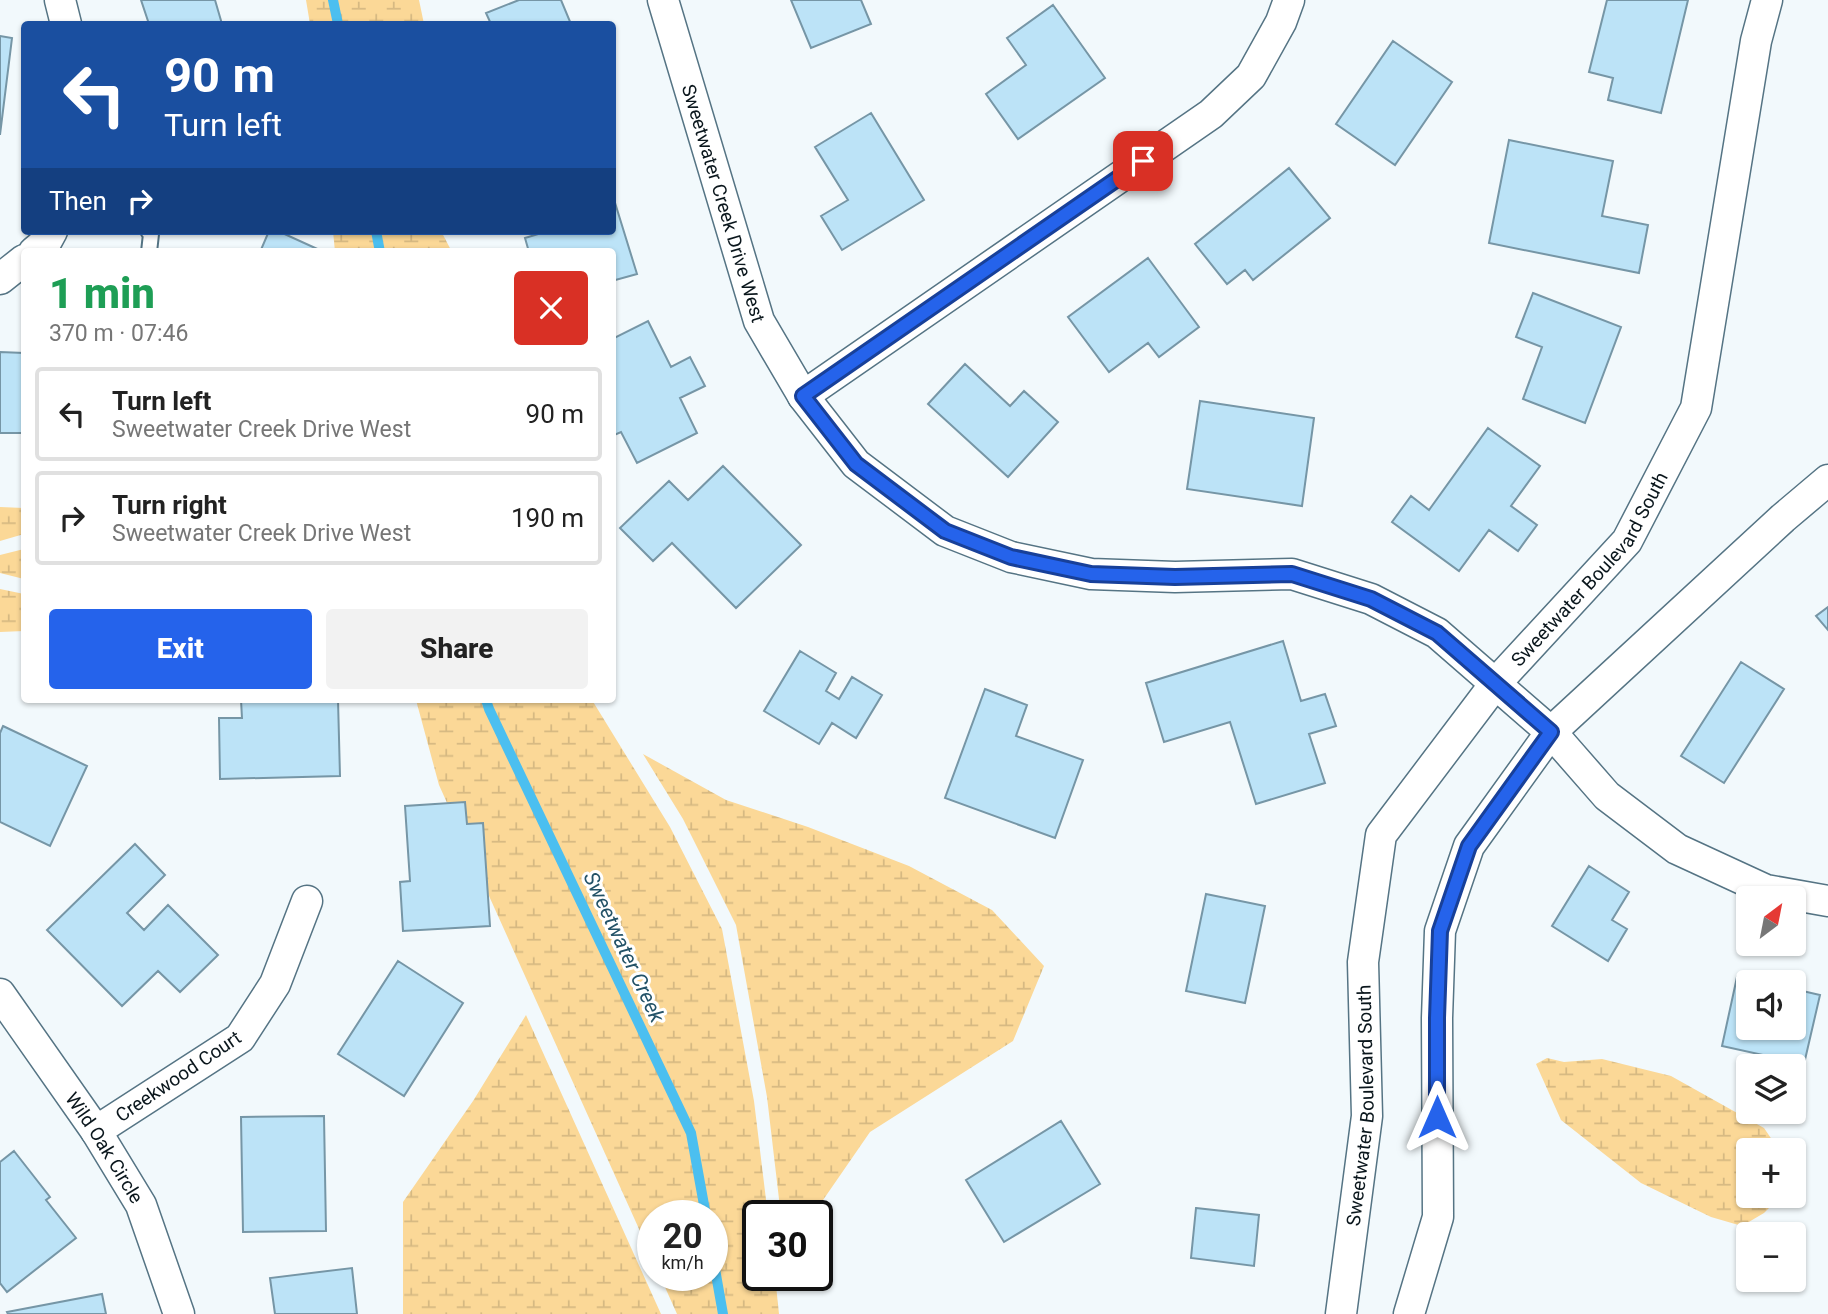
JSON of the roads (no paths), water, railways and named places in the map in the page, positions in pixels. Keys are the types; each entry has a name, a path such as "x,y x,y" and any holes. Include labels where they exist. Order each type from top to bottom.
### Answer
{"street":[{"path":"61,0 65,21"},
{"name":"Sweetwater Creek Drive West","path":"663,0 759,321 803,396 856,464 945,531 1011,557 1091,574 1175,577 1292,574 1371,599 1437,633 1551,732 1607,796 1677,849 1766,890 1828,901"},
{"path":"803,396 1211,114 1251,76 1281,22 1289,0"},
{"name":"Sweetwater Boulevard South","path":"1341,1314 1367,1116 1363,962 1381,835 1495,684 1628,541 1696,408 1756,41 1767,0"},
{"path":"0,279 21,264"},
{"path":"1409,1314 1438,1217 1437,1018 1440,931 1469,846 1551,732 1783,518 1828,480"},
{"name":"Creekwood Court","path":"96,1131 240,1038 275,984 307,901"},
{"name":"Wild Oak Circle","path":"0,994 96,1131 141,1205 179,1314"}],"waterway":[{"name":"Sweetwater Creek","path":"333,0 337,21"},
{"name":"Sweetwater Creek","path":"377,235 379,248"},
{"name":"Sweetwater Creek","path":"487,703 691,1133 703,1200"},
{"name":"Sweetwater Creek","path":"719,1291 723,1314"}]}
